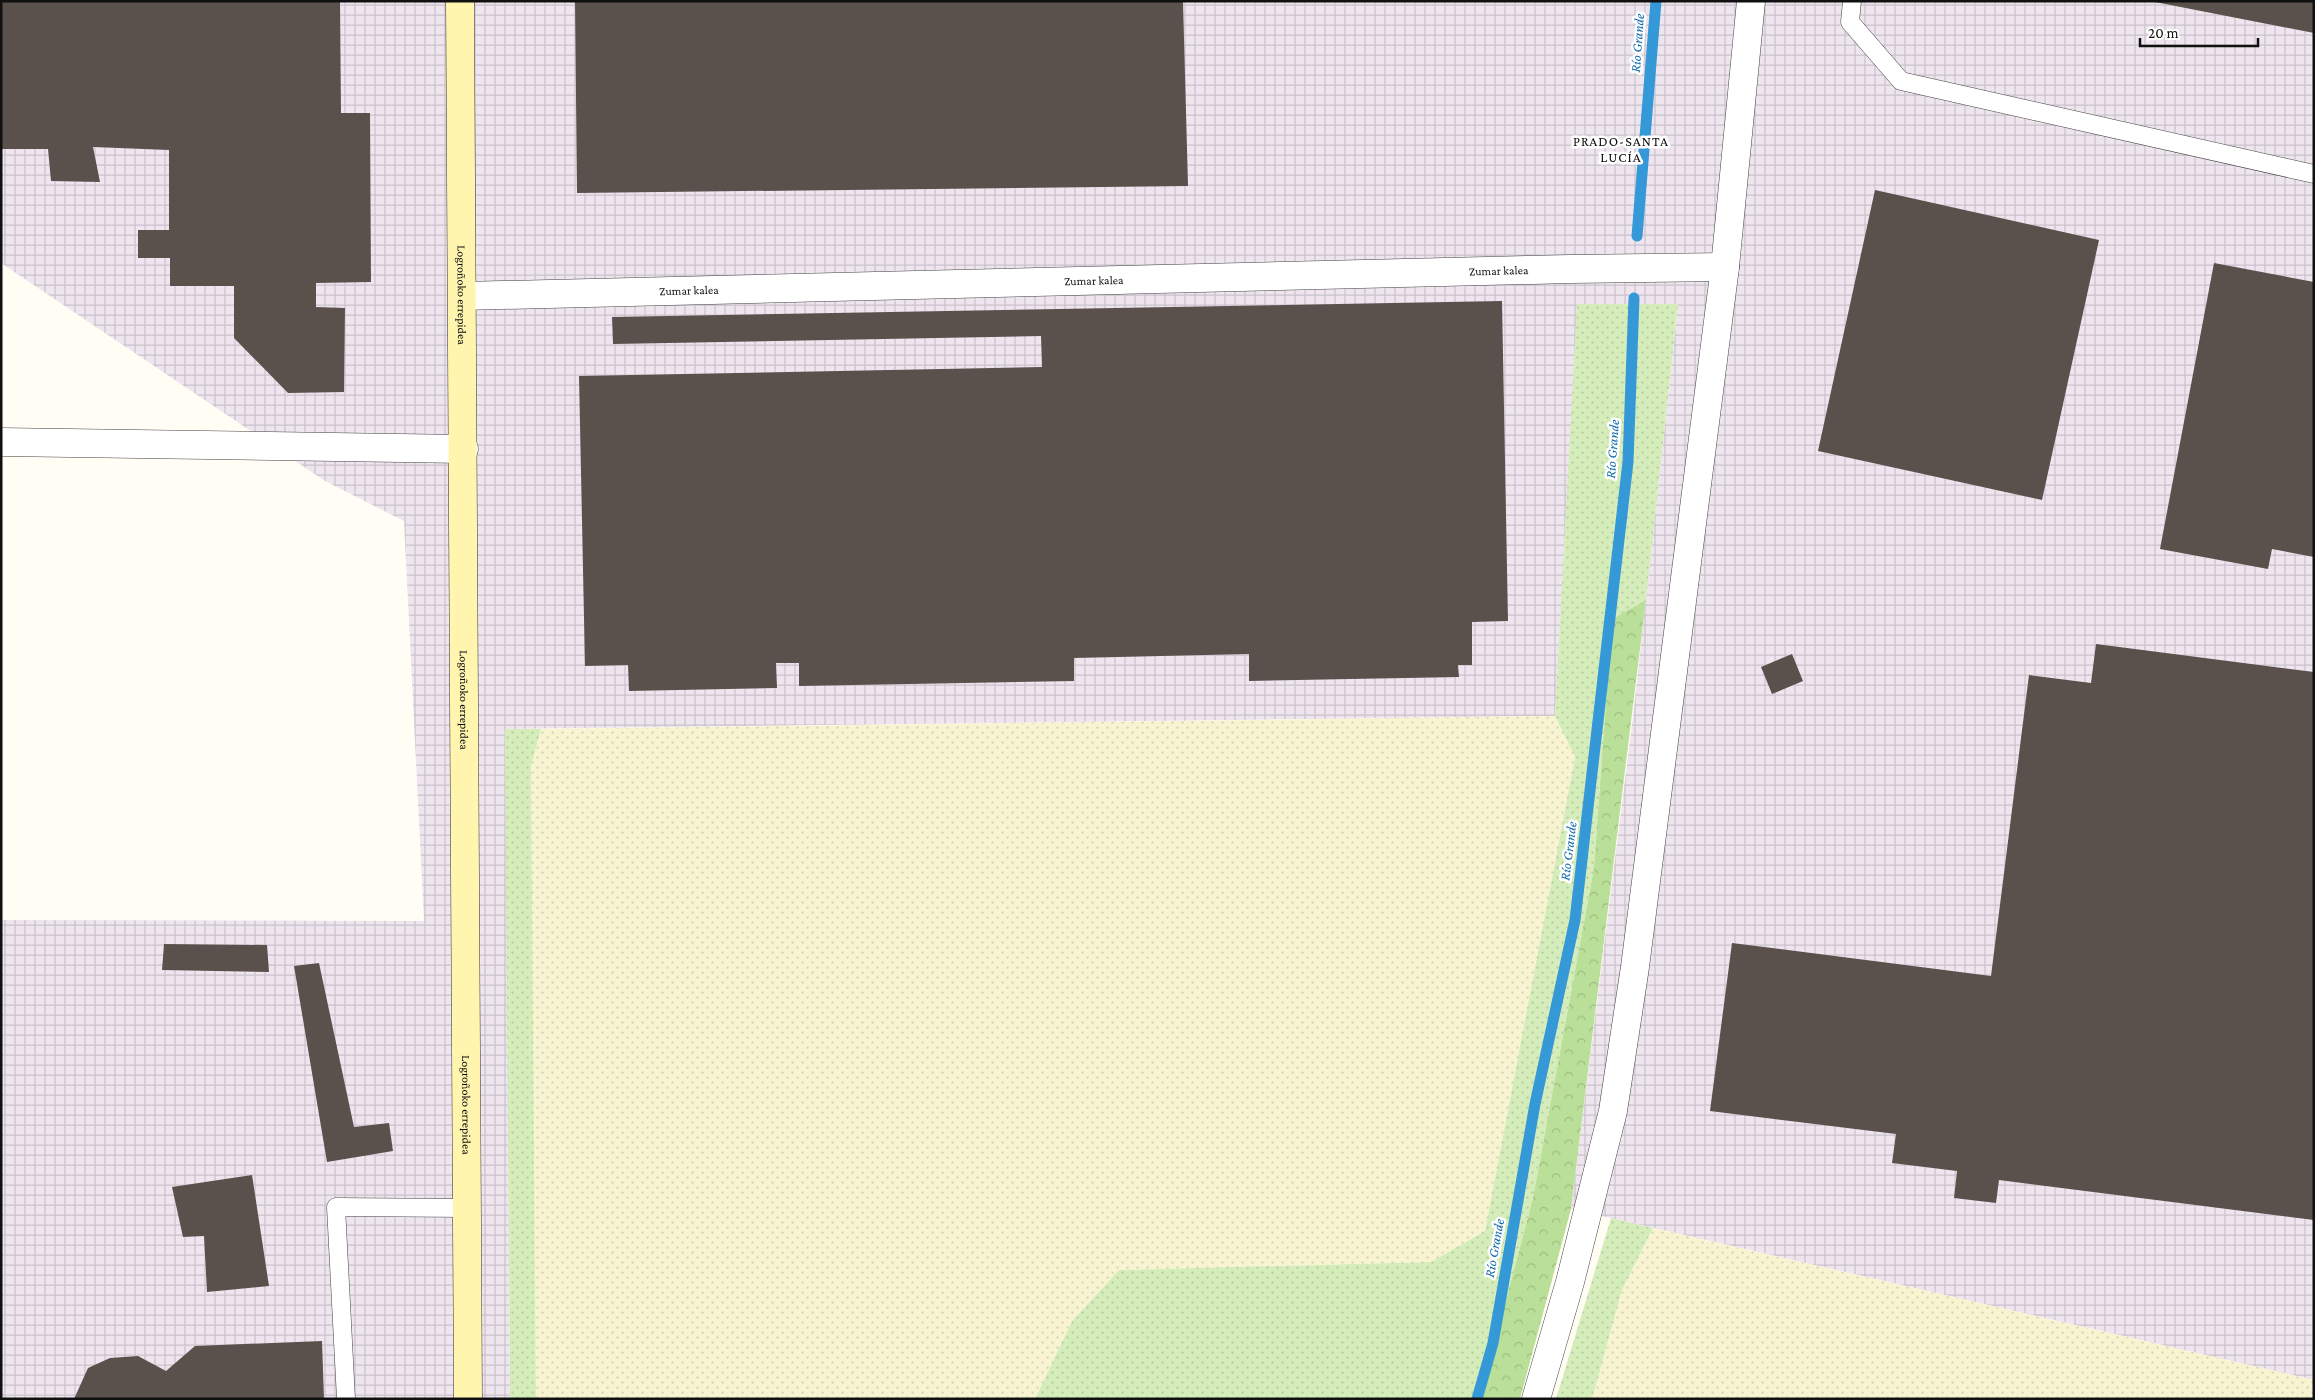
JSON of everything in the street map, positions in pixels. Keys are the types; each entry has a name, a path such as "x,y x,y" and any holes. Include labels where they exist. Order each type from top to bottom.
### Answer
{"main road":[{"name":"Logroñoko errepidea","path":"460,1 468,1399"}],"street":[{"path":"1536,1399 1570,1282 1612,1111 1652,842 1725,267 1751,1"},
{"name":"Zumar kalea","path":"463,296 1570,269 1725,267"},
{"path":"1,442 464,449"}],"lane":[{"path":"1852,1 1850,22 1900,81 2314,174"},
{"path":"346,1399 336,1207 466,1208"}],"shaded area":[{"path":"1,1 2314,1 2314,1380 1571,1209 1634,708 1678,305 1578,304 1555,716 506,729 510,1399 1,1399 1,920 424,921 404,521 325,481 1,263"},
{"path":"1555,716 1575,757 1485,1231 1431,1262 1119,1270 1072,1321 1035,1399 536,1399 531,766 541,729"},
{"path":"1653,1228 2314,1380 2314,1399 1592,1399 1622,1290"}],"green space":[{"path":"1577,304 1678,304 1646,600 1612,619 1594,868 1533,1198 1480,1399 1035,1399 1072,1321 1119,1270 1431,1262 1485,1231 1575,757 1555,716"},
{"path":"1646,600 1571,1209 1520,1399 1480,1399 1533,1198 1594,868 1612,619"},
{"path":"505,729 541,729 531,766 536,1399 510,1399"},
{"path":"1611,1218 1653,1228 1622,1290 1592,1399 1556,1399"}],"building":[{"path":"1,1 340,1 341,113 370,113 371,282 316,283 316,307 345,308 344,392 288,393 234,338 234,286 170,286 170,258 138,258 138,230 169,230 169,150 93,147 100,182 51,181 48,149 1,149"},
{"path":"575,1 1183,1 1188,186 577,193"},
{"path":"2314,1 2314,33 2155,2"},
{"path":"1875,190 2099,240 2042,500 1818,451"},
{"path":"2214,263 2314,282 2314,557 2272,549 2268,569 2160,549"},
{"path":"1502,301 1508,621 1472,622 1472,665 1458,665 1459,677 1249,681 1249,654 1074,658 1074,681 799,686 799,663 776,663 777,688 629,691 628,665 585,666 579,376 1042,367 1041,336 613,344 612,317"},
{"path":"2096,644 2314,672 2314,1220 1999,1180 1996,1203 1954,1198 1957,1171 1892,1163 1896,1134 1710,1111 1732,943 1991,976 2029,675 2091,683"},
{"path":"1792,654 1803,681 1772,694 1761,667"},
{"path":"164,944 267,945 269,972 162,970"},
{"path":"319,963 354,1127 389,1123 393,1151 327,1162 294,966"},
{"path":"252,1175 269,1286 207,1292 204,1236 183,1237 172,1187"},
{"path":"322,1341 324,1399 74,1399 88,1368 110,1358 138,1356 166,1371 195,1346"}],"waterway":[{"name":"Río Grande","path":"1637,236 1656,1"},
{"name":"Río Grande","path":"1477,1399 1493,1343 1535,1104 1575,920 1628,462 1634,298"}],"district":[{"name":"PRADO-SANTA LUCÍA","path":"1621,150"}]}
